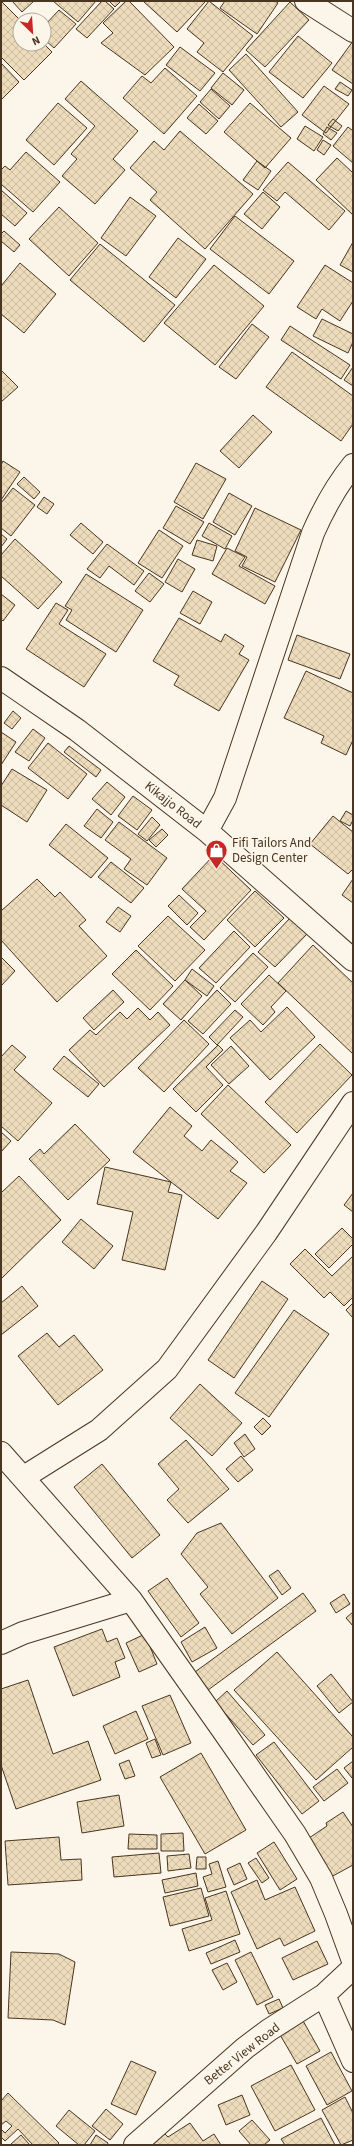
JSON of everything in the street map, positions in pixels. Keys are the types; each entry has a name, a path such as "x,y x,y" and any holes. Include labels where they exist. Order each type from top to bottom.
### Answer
{"street":[{"path":"306,1 353,31"},
{"path":"207,832 225,798 313,532 329,499 353,465"},
{"name":"Kikajjo Road","path":"1,678 77,730 207,832 353,960"},
{"path":"24,1477 100,1430 167,1369 266,1233 353,1103"},
{"path":"1,1453 24,1477 131,1600 169,1652 295,1834 320,1878 336,1914 353,1962"},
{"path":"1,1643 23,1633 131,1600"},
{"name":"Better View Road","path":"135,2145 245,2048 269,2030 324,1995 353,1968"},
{"path":"324,1995 353,2061"}],"building":[{"path":"1,1 12,12 12,52 52,52 24,80 1,57"},
{"path":"12,1 34,1 22,12"},
{"path":"53,1 96,1 78,22"},
{"path":"102,1 105,1 114,9 87,38 76,29"},
{"path":"109,1 121,1 115,7"},
{"path":"126,1 129,1 174,47 145,75 101,43 113,33 103,23"},
{"path":"143,1 204,1 205,2 177,32"},
{"path":"209,1 253,36 223,72 197,52 204,43 187,29"},
{"path":"225,1 275,1 278,3 257,34 220,8"},
{"path":"290,2 309,20 265,67 246,50"},
{"path":"59,10 76,24 54,48 52,46 52,17"},
{"path":"298,36 332,63 303,98 269,72"},
{"path":"353,41 353,84 332,70"},
{"path":"180,47 215,73 200,91 166,65"},
{"path":"246,54 298,112 281,127 229,70"},
{"path":"1,63 19,82 1,100"},
{"path":"165,68 197,96 164,134 123,98 142,76 151,83"},
{"path":"223,73 244,90 232,105 211,88"},
{"path":"81,81 138,131 113,159 125,170 95,204 62,176 77,159 71,154 95,126 65,99"},
{"path":"340,82 352,90 348,96 335,89"},
{"path":"324,86 349,104 326,133 302,115"},
{"path":"211,89 230,106 219,119 200,102"},
{"path":"58,103 87,128 54,165 26,140"},
{"path":"250,103 291,138 265,168 224,132"},
{"path":"199,104 218,121 206,134 187,118"},
{"path":"333,119 342,126 338,131 328,125"},
{"path":"305,126 323,137 314,151 297,139"},
{"path":"327,127 337,133 331,140 323,134"},
{"path":"348,127 353,131 353,163 333,146"},
{"path":"180,131 253,194 205,249 150,200 157,192 130,168 154,141 164,150"},
{"path":"323,140 331,145 324,155 317,150"},
{"path":"26,152 60,182 33,212 1,184 1,170 5,166 10,170"},
{"path":"337,158 353,173 353,215 316,180"},
{"path":"257,161 271,171 258,190 243,180"},
{"path":"288,162 345,211 329,230 285,192 277,201 263,190"},
{"path":"1,190 27,213 15,226 1,214"},
{"path":"263,192 280,207 262,229 244,214"},
{"path":"130,197 156,216 126,256 101,238"},
{"path":"59,207 98,243 69,276 29,239"},
{"path":"235,216 294,261 269,294 210,249"},
{"path":"4,231 20,245 14,252 1,241 1,234"},
{"path":"178,238 206,259 176,298 149,277"},
{"path":"353,242 353,272 340,265"},
{"path":"100,244 175,305 144,342 70,280"},
{"path":"20,263 56,294 24,333 1,314 1,286"},
{"path":"214,265 264,306 215,365 164,323"},
{"path":"325,265 353,283 353,301 340,321 322,309 316,319 297,307"},
{"path":"322,319 353,334 353,342 348,353 313,336"},
{"path":"252,324 269,337 236,379 219,367"},
{"path":"290,326 350,365 341,379 281,340"},
{"path":"292,352 353,396 353,424 341,441 266,387"},
{"path":"353,367 353,386 344,380"},
{"path":"2,371 18,387 1,402 1,373"},
{"path":"253,415 272,432 239,468 220,451"},
{"path":"3,461 20,472 1,500 1,465"},
{"path":"196,463 226,479 203,519 174,502"},
{"path":"24,477 40,492 34,499 17,484"},
{"path":"13,488 35,505 11,536 1,528 1,503"},
{"path":"229,493 252,506 235,535 213,522"},
{"path":"44,497 54,504 47,514 37,507"},
{"path":"176,506 204,522 190,544 163,528"},
{"path":"255,508 301,530 275,582 242,566 247,557 235,551"},
{"path":"81,523 103,542 93,554 70,535"},
{"path":"209,523 232,536 225,549 202,536"},
{"path":"159,530 183,546 162,578 138,563"},
{"path":"1,534 7,539 1,547"},
{"path":"15,539 62,582 38,609 1,576 1,555"},
{"path":"197,540 217,546 213,561 192,555"},
{"path":"107,544 144,571 134,585 109,566 100,578 87,569"},
{"path":"227,548 245,557 239,566 275,586 265,604 212,574"},
{"path":"178,559 195,569 182,592 165,582"},
{"path":"149,573 164,584 150,602 135,591"},
{"path":"86,574 143,610 116,652 66,620 72,610 65,606"},
{"path":"193,591 212,602 200,624 180,613"},
{"path":"1,594 15,605 3,621 1,619"},
{"path":"56,603 68,610 59,624 106,654 84,687 26,649"},
{"path":"179,618 221,642 225,634 244,646 239,654 249,660 219,711 174,685 179,676 153,661"},
{"path":"297,635 350,654 340,679 288,660"},
{"path":"306,671 353,693 353,740 346,755 321,743 324,736 284,718"},
{"path":"13,711 21,718 12,729 4,723"},
{"path":"33,729 45,738 29,761 15,752"},
{"path":"1,732 16,742 1,765"},
{"path":"48,743 87,774 68,799 28,768"},
{"path":"69,746 101,770 96,777 64,752"},
{"path":"12,769 47,790 27,822 1,805 1,786"},
{"path":"107,782 125,797 111,815 92,799"},
{"path":"133,796 152,810 137,830 118,816"},
{"path":"97,809 113,822 101,838 84,826"},
{"path":"346,811 353,815 353,820 350,826 340,821"},
{"path":"333,816 353,832 353,869 348,874 310,844"},
{"path":"152,817 160,825 147,841 138,834"},
{"path":"119,822 167,858 147,885 124,869 131,859 105,840"},
{"path":"66,824 108,858 91,878 49,845"},
{"path":"162,829 168,835 156,847 149,840"},
{"path":"214,855 251,890 204,940 190,927 206,911 182,889"},
{"path":"111,862 144,888 131,903 98,877"},
{"path":"37,879 55,897 60,892 86,920 79,926 107,956 57,1002 1,940 1,911"},
{"path":"353,879 353,903 342,895"},
{"path":"255,891 284,918 255,947 227,920"},
{"path":"179,895 198,913 187,925 168,906"},
{"path":"118,907 131,916 120,932 106,922"},
{"path":"168,916 205,950 175,981 138,946"},
{"path":"291,917 308,933 275,967 258,952"},
{"path":"234,931 250,947 216,983 199,968"},
{"path":"313,945 353,983 353,1054 278,983"},
{"path":"136,950 173,986 150,1010 112,974"},
{"path":"253,953 268,967 235,1002 220,988"},
{"path":"1,957 15,971 1,986"},
{"path":"192,969 214,986 207,996 185,980"},
{"path":"269,975 286,991 271,1007 275,1012 263,1025 241,1004"},
{"path":"185,980 202,996 181,1020 163,1004"},
{"path":"113,990 124,1002 94,1030 83,1018"},
{"path":"217,990 231,1004 203,1034 188,1021"},
{"path":"287,1007 315,1037 270,1080 230,1038 250,1020 261,1032"},
{"path":"138,1008 150,1020 158,1012 170,1025 104,1087 69,1050 90,1030 96,1035 120,1012 127,1019"},
{"path":"235,1010 243,1017 217,1045 209,1037"},
{"path":"184,1020 209,1044 164,1092 138,1068"},
{"path":"320,1044 352,1075 297,1133 265,1102"},
{"path":"12,1045 26,1057 14,1070 52,1103 18,1141 1,1126 1,1057"},
{"path":"218,1045 223,1050 206,1067 223,1085 196,1112 173,1089"},
{"path":"231,1046 249,1066 229,1084 211,1065"},
{"path":"64,1056 99,1084 88,1097 53,1069"},
{"path":"228,1085 291,1145 264,1173 201,1114"},
{"path":"170,1107 192,1126 184,1136 202,1151 211,1140 238,1162 230,1171 247,1183 218,1219 133,1152"},
{"path":"75,1124 110,1160 68,1200 29,1159 40,1149 44,1154"},
{"path":"1,1132 11,1141 1,1152"},
{"path":"105,1167 171,1182 168,1192 182,1195 165,1270 122,1260 133,1212 97,1204"},
{"path":"19,1176 61,1220 1,1279 1,1193"},
{"path":"353,1193 353,1212 344,1205"},
{"path":"81,1219 113,1246 94,1269 62,1242"},
{"path":"342,1228 353,1239 353,1244 329,1268 315,1254"},
{"path":"305,1249 332,1276 353,1256 353,1297 344,1306 330,1292 324,1298 290,1264"},
{"path":"262,1281 288,1299 234,1378 208,1360"},
{"path":"22,1286 38,1306 1,1335 1,1303"},
{"path":"353,1303 353,1318 346,1310"},
{"path":"294,1310 329,1334 269,1417 235,1393"},
{"path":"47,1333 59,1347 74,1335 103,1370 58,1405 18,1356"},
{"path":"200,1384 242,1423 212,1456 170,1418"},
{"path":"263,1418 271,1426 262,1435 254,1427"},
{"path":"245,1434 255,1449 244,1457 234,1443"},
{"path":"186,1440 229,1489 188,1523 167,1500 179,1489 158,1464"},
{"path":"241,1456 253,1470 238,1482 226,1469"},
{"path":"102,1464 160,1535 132,1558 74,1487"},
{"path":"221,1523 278,1598 232,1634 200,1594 208,1587 181,1554 197,1533"},
{"path":"278,1570 291,1588 282,1595 269,1576"},
{"path":"167,1578 199,1623 181,1637 148,1591"},
{"path":"303,1593 316,1611 208,1690 195,1672"},
{"path":"344,1594 350,1604 336,1613 330,1603"},
{"path":"353,1612 353,1626 346,1618"},
{"path":"205,1627 217,1648 192,1662 181,1642"},
{"path":"102,1629 107,1642 117,1638 125,1658 115,1662 120,1677 73,1696 54,1647"},
{"path":"145,1634 157,1664 139,1672 126,1643"},
{"path":"277,1652 353,1737 353,1747 316,1780 234,1690"},
{"path":"331,1674 353,1702 339,1713 317,1686"},
{"path":"28,1680 53,1754 88,1741 101,1780 16,1809 1,1765 1,1689"},
{"path":"227,1691 265,1735 253,1745 215,1702"},
{"path":"170,1695 191,1743 163,1755 142,1706"},
{"path":"136,1711 148,1739 115,1754 103,1726"},
{"path":"155,1739 161,1755 152,1758 146,1743"},
{"path":"274,1742 319,1801 302,1814 256,1755"},
{"path":"201,1753 246,1830 205,1854 160,1777"},
{"path":"129,1760 135,1776 125,1779 119,1764"},
{"path":"353,1761 353,1777 352,1778 344,1768"},
{"path":"337,1769 348,1783 324,1801 313,1787"},
{"path":"119,1795 124,1826 82,1833 77,1802"},
{"path":"343,1812 353,1827 353,1865 331,1877 306,1840 327,1826 326,1823"},
{"path":"183,1833 184,1851 161,1851 161,1834"},
{"path":"129,1834 157,1835 157,1849 128,1849"},
{"path":"59,1837 61,1860 81,1859 82,1880 8,1885 5,1841"},
{"path":"274,1842 297,1879 280,1890 257,1853"},
{"path":"159,1853 161,1873 114,1877 112,1857"},
{"path":"189,1854 191,1868 168,1871 167,1856"},
{"path":"197,1857 206,1857 206,1869 196,1869"},
{"path":"256,1858 269,1878 262,1883 248,1863"},
{"path":"218,1861 226,1887 208,1892 203,1877 212,1874 209,1864"},
{"path":"240,1863 247,1879 234,1885 227,1869"},
{"path":"196,1873 198,1886 165,1893 162,1880"},
{"path":"257,1880 265,1900 295,1887 315,1931 284,1946 280,1938 257,1949 231,1892"},
{"path":"201,1888 209,1916 170,1926 163,1897"},
{"path":"226,1891 240,1934 189,1951 182,1929 212,1920 205,1898"},
{"path":"235,1940 240,1952 211,1964 206,1953"},
{"path":"317,1941 328,1964 293,1980 282,1958"},
{"path":"11,1952 59,1954 75,1962 65,2025 53,2020 8,2018"},
{"path":"251,1952 273,1997 257,2005 235,1960"},
{"path":"227,1963 237,1982 223,1990 212,1970"},
{"path":"279,1999 283,2008 269,2014 265,2005"},
{"path":"302,2019 320,2051 297,2064 279,2033"},
{"path":"331,2052 352,2091 327,2105 306,2066"},
{"path":"131,2061 156,2072 136,2115 111,2104"},
{"path":"291,2065 315,2110 275,2131 251,2086"},
{"path":"8,2093 59,2143 57,2145 33,2145 18,2129 5,2141 1,2137 1,2129 5,2133 12,2126 6,2121 1,2125 1,2101"},
{"path":"242,2095 250,2115 226,2125 218,2105"},
{"path":"345,2097 353,2113 353,2140 341,2145 322,2110"},
{"path":"106,2109 123,2124 110,2140 92,2126"},
{"path":"69,2110 95,2131 84,2145 79,2145 56,2126"},
{"path":"321,2118 335,2145 285,2145 281,2139"},
{"path":"252,2120 270,2140 264,2145 251,2145 239,2131"},
{"path":"190,2123 203,2141 214,2134 221,2145 146,2145 164,2133 168,2137"},
{"path":"21,2135 30,2145 10,2145"},
{"path":"96,2135 108,2143 107,2145 90,2145"}],"place":[{"name":"Fifi Tailors And Design Center","path":"216,870"}]}
